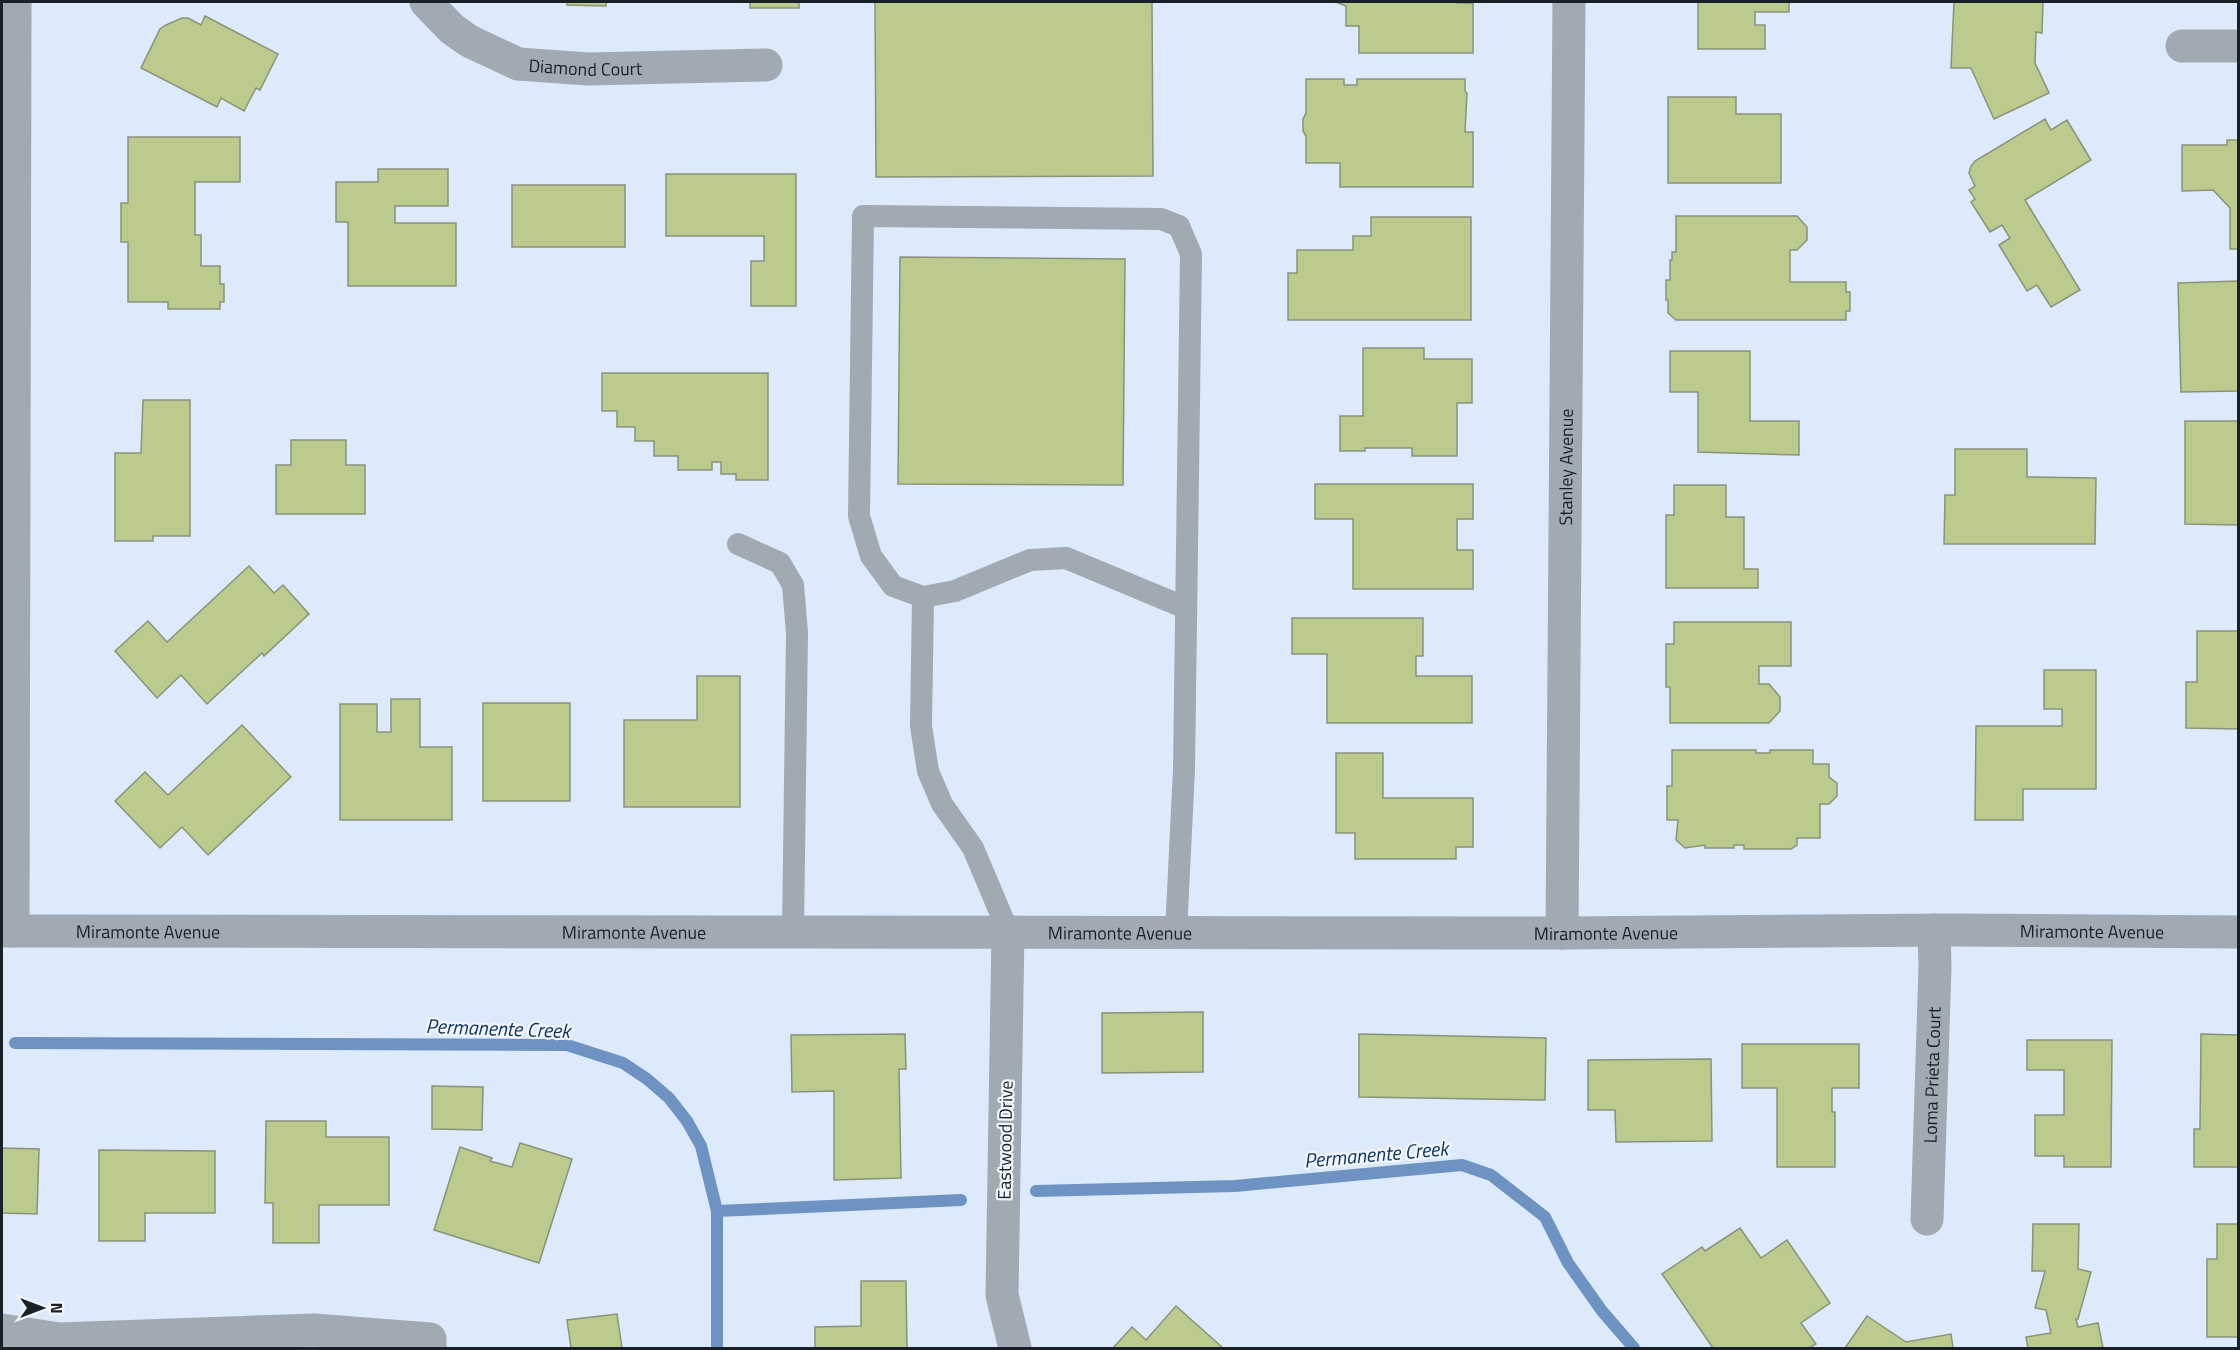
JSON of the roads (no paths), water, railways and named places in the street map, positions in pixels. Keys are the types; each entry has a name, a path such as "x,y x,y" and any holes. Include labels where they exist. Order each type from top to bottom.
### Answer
{"street":[{"name":"Diamond Court","path":"426,2 452,29 469,41 518,64 588,69 766,65"},
{"name":"Stanley Avenue","path":"1562,933 1569,2"},
{"path":"7,931 10,23"},
{"path":"2181,46 2238,46"},
{"name":"Miramonte Avenue","path":"7,931 1562,933 1934,930 2238,932"},
{"name":"Loma Prieta Court","path":"1927,1219 1935,967 1934,930"},
{"name":"Eastwood Drive","path":"1008,931 1002,1295 1015,1348"},
{"path":"2,1330 59,1339 314,1330 430,1344"}],"lane":[{"path":"1176,932 1184,770 1191,254 1179,226 1161,219 863,216 859,516 871,556 892,586 923,597 955,591 1030,560 1066,558 1186,608"},
{"path":"738,544 780,564 793,585 797,633 793,931"},
{"path":"923,597 921,726 928,771 942,804 973,848 1008,931"}],"waterway":[{"name":"Permanente Creek","path":"15,1043 567,1045 623,1063 669,1098 687,1121 701,1146 717,1211 717,1348"},
{"name":"Permanente Creek","path":"1036,1191 1235,1186 1462,1165 1491,1175 1545,1217 1568,1263 1602,1311 1634,1348"},
{"name":"Permanente Creek","path":"717,1211 961,1200"}]}
